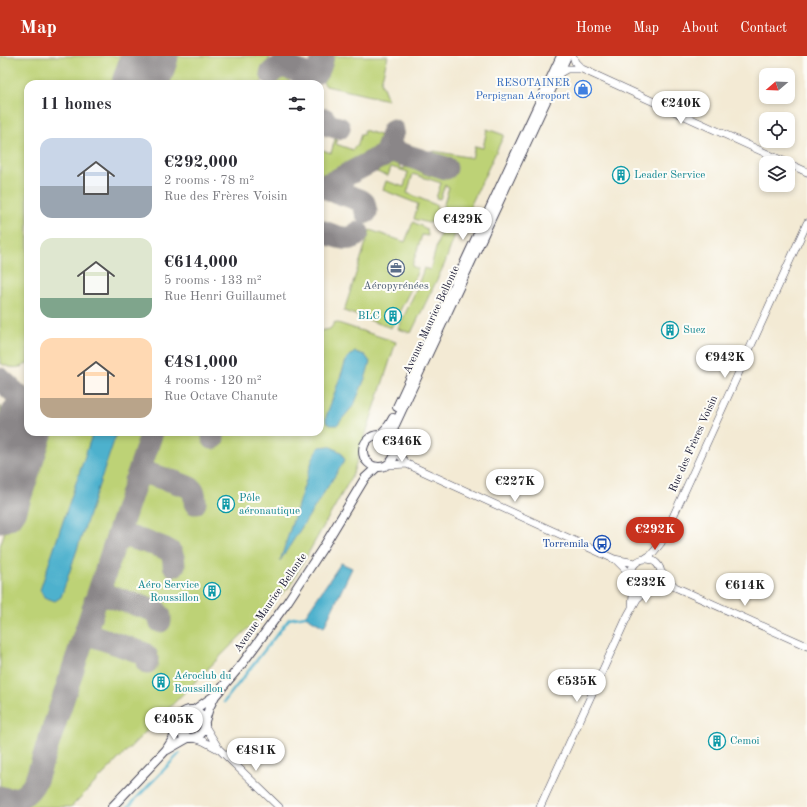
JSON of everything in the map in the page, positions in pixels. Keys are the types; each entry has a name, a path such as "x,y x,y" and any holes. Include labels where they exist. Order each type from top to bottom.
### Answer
{"street":[{"name":"Avenue Maurice Bellonte","path":"379,436 390,425 561,56"},
{"name":"Avenue Maurice Bellonte","path":"393,447 394,427 560,74 567,56"},
{"path":"573,56 575,62 582,69 807,172"},
{"path":"560,74 566,69 582,69"},
{"name":"Rue des Frères Voisin","path":"659,565 658,558 661,543 807,223"},
{"path":"407,464 377,467 371,465 366,460 363,452 365,443 370,438 379,436 386,438 402,460 407,464 614,559 635,563"},
{"path":"388,465 393,458 393,447"},
{"name":"Avenue Maurice Bellonte","path":"365,478 366,460"},
{"name":"Avenue Maurice Bellonte","path":"205,723 209,708 215,696 242,664 286,604 324,546 365,478 377,467"},
{"name":"Rue des Frères Voisin","path":"646,558 651,555 661,543"},
{"path":"631,575 631,571 635,563 646,558 651,559 659,565 662,574 675,587"},
{"path":"614,559 631,575 634,583 631,608"},
{"path":"657,586 662,574"},
{"path":"634,583 640,588 648,589 657,586 675,587 807,646"},
{"path":"540,807 631,608 648,589"},
{"name":"Avenue Maurice Bellonte","path":"194,710 215,696"},
{"path":"112,807 166,750 173,739 177,727 177,720 186,710 194,710 201,714 220,750"},
{"path":"166,750 202,734 205,723"},
{"path":"177,727 181,734 203,741 220,750 279,807"}],"green space":[{"path":"0,56 137,56 129,80 24,80 24,366 10,367 0,363"},
{"path":"163,56 270,56 262,80 155,80"},
{"path":"329,56 388,56 381,82 388,100 326,86 322,75"},
{"path":"283,70 290,72 291,76 290,80 277,80 280,72"},
{"path":"487,129 504,135 467,213 455,234 445,263 411,333 398,329 417,288 424,268 430,270 445,216 441,214 449,187 445,185 440,199 436,198 441,183 413,174 407,193 436,205 437,210 432,222 428,223 414,219 418,204 383,190 386,181 404,187 408,172 391,167 388,176 374,171 346,184 338,186 395,158 399,162 399,167 404,169 406,163 424,168 422,173 430,176 431,168 445,172 446,166 431,161 434,151 472,158 475,146 483,148"},
{"path":"364,130 388,138 385,147 324,179 324,150 331,153 335,139 337,140 336,144 353,150 355,146 357,146 361,134 363,135"},
{"path":"413,222 427,229 428,236 422,235 412,266 418,269 411,289 391,328 344,311 370,230 405,242"},
{"path":"335,322 396,342 352,476 289,587 71,807 0,807 0,804 12,805 23,802 32,795 39,785 89,641 157,436 324,436 324,330 330,329"},
{"path":"0,406 7,428 7,435 0,464"},
{"path":"37,436 144,436 26,785 11,793 0,791 0,546"}],"water":[{"path":"355,352 365,355 370,362 366,376 354,405 337,425 330,425 326,422 326,417 347,358"},
{"path":"92,436 116,436 61,597 55,601 44,597 40,590"},
{"path":"329,446 341,452 345,460 280,561 313,458 319,447"},
{"path":"341,563 352,568 324,627 305,616"}],"waterway":[{"path":"224,702 289,619 305,616"},
{"path":"128,807 180,753"}],"taxiway":[{"path":"271,73 283,67 308,74 314,74 318,71 323,56"},
{"path":"324,119 328,125 339,128"},
{"path":"382,157 386,152 393,131"},
{"path":"324,185 331,183 386,154 395,152 446,168"},
{"path":"324,187 360,200 364,203 366,212"},
{"path":"324,232 340,238 350,238 358,233"},
{"path":"0,379 24,401"},
{"path":"0,797 11,799 26,794 36,780 151,436"},
{"path":"135,481 146,474 182,485 193,491 195,503"},
{"path":"115,543 123,537 129,537 158,546 171,553 174,565"},
{"path":"95,601 101,597 109,596 156,611 160,616 160,621"},
{"path":"83,638 91,635 143,653 147,657 147,662"}],"runway":[{"path":"141,80 150,56"},
{"path":"0,504 24,432"}],"place":[{"name":"RESOTAINER Perpignan Aéroport","path":"583,89"},
{"name":"Leader Service","path":"621,175"},
{"name":"Aéropyrénées","path":"396,268"},
{"name":"BLC","path":"393,316"},
{"name":"Suez","path":"670,330"},
{"name":"Pôle aéronautique","path":"226,504"},
{"name":"Torremila","path":"602,544"},
{"name":"Aéro Service Roussillon","path":"212,591"},
{"name":"Aéroclub du Roussillon","path":"161,682"},
{"name":"Cemoi","path":"717,741"}]}
